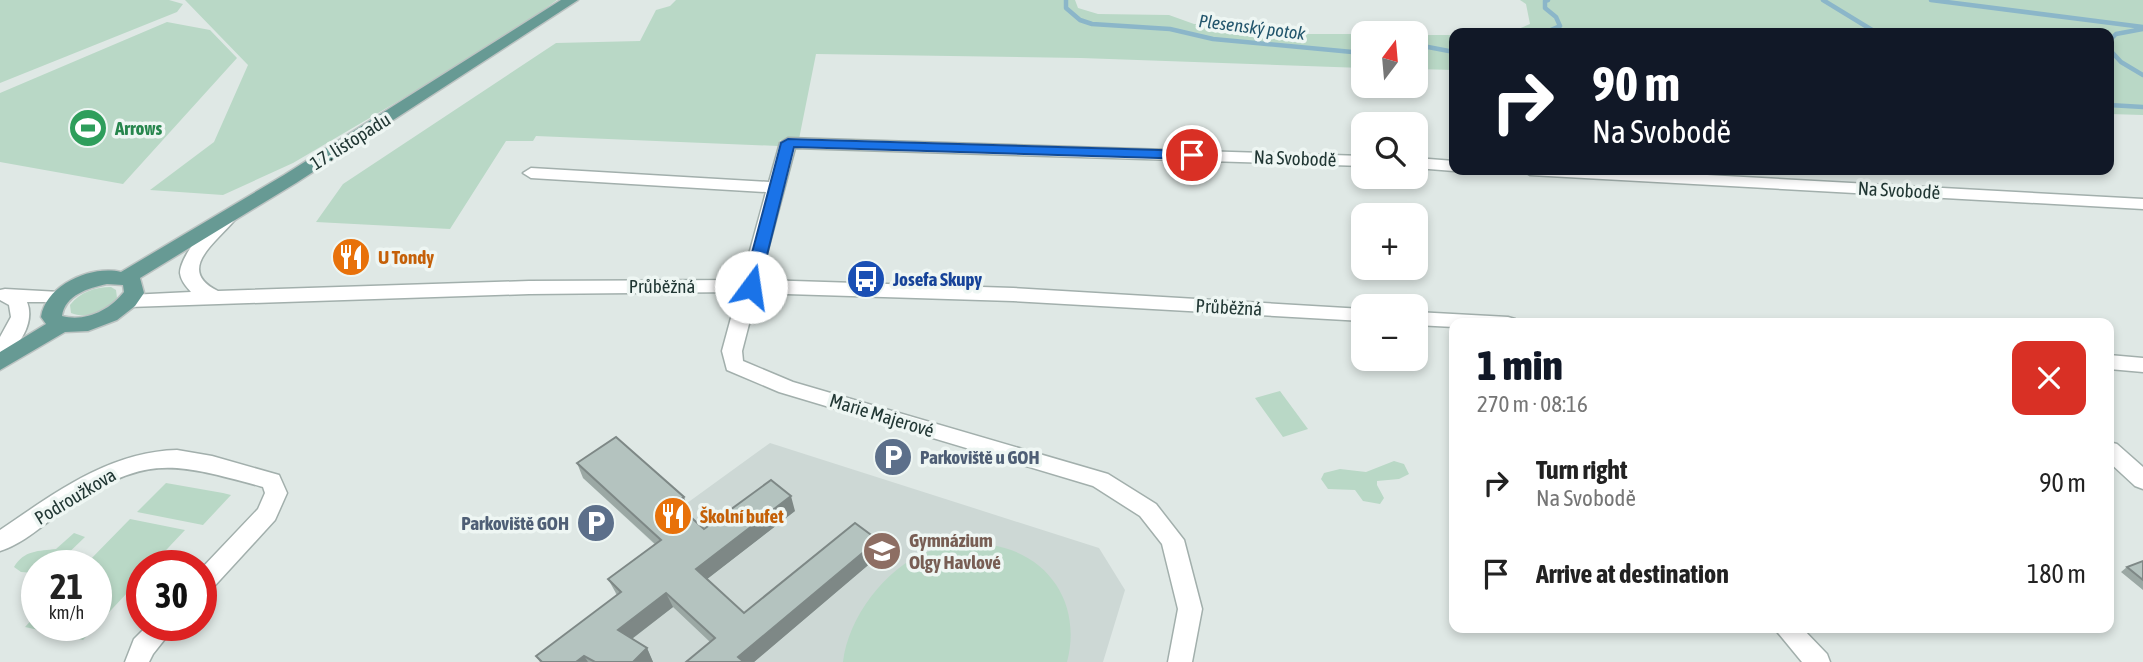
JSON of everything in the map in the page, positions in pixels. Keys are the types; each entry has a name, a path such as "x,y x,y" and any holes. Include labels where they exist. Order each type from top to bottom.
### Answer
{"main road":[{"name":"17. listopadu","path":"125,278 507,43 571,0"},
{"path":"125,278 135,286 129,301 99,320 72,326 62,324 51,317 51,311 60,298 93,280 125,278"},
{"path":"0,362 62,324"}],"street":[{"name":"Na Svobodě","path":"751,287 788,143 1351,161"},
{"path":"1428,164 1449,166"},
{"path":"531,173 776,188"},
{"name":"Na Svobodě","path":"1620,175 2143,204"},
{"path":"216,298 194,288 189,281 189,272 195,253 231,214"},
{"name":"Průběžná","path":"129,301 530,288 751,287 1007,294 1351,314"},
{"name":"Marie Majerové","path":"751,287 732,351 734,365 786,387 1101,480 1148,510 1173,540 1190,609 1180,662"},
{"path":"6,295 60,298"},
{"path":"0,349 18,329 21,321 21,309 6,295"},
{"path":"1428,319 1449,320"},
{"path":"2114,362 2143,365"},
{"path":"2114,454 2143,480"},
{"name":"Podroužkova","path":"0,542 108,473 132,464 177,458 271,481 276,494 267,514 217,568"},
{"path":"1791,633 1818,662"},
{"path":"137,662 149,641"}],"shaded area":[{"name":"Gymnázium Olgy Havlové","path":"770,443 1099,548 1125,590 1103,662 554,662 628,606 615,593 666,555 583,478 622,452 683,506"}],"green space":[{"path":"0,0 169,0 183,4 177,12 0,83"},
{"path":"185,0 557,0 499,42 293,163 223,195 150,190 214,142 248,65"},
{"path":"676,0 1075,0 1078,8 1098,14 1169,15 1194,24 1267,26 1292,34 1351,34 1351,68 1081,58 816,54 799,139 780,140 778,146 536,136 533,141 506,141 450,229 316,222 343,184 556,43 640,41 656,10 670,6"},
{"path":"1520,0 2143,0 2143,115 2114,114 2114,28 1521,28 1530,24 1526,4"},
{"name":"Arrows","path":"167,22 210,30 237,58 123,184 0,162 0,93"},
{"path":"1428,35 1449,35 1449,70 1428,69"},
{"path":"111,287 116,290 117,298 108,307 90,315 71,313 70,305 83,294 94,289"},
{"path":"1280,391 1308,429 1283,437 1255,398"},
{"path":"1394,461 1404,464 1409,474 1399,479 1377,481 1384,498 1380,504 1363,501 1355,490 1328,489 1321,479 1324,473 1340,469 1366,472"},
{"path":"166,483 231,495 203,525 137,512"},
{"path":"130,519 185,530 166,550 126,550 126,594 112,609 112,550 100,550"},
{"path":"74,533 85,537 72,550 47,550 56,549"},
{"path":"959,544 988,544 1012,551 1030,559 1045,571 1057,586 1070,621 1067,662 843,662 852,628 871,596 883,582 912,560 931,551"},
{"path":"21,558 21,572 14,567"}],"building":[{"name":"Gymnázium Olgy Havlové","path":"616,437 684,497 675,503 704,529 771,480 791,496 696,569 744,613 855,523 878,540 738,657 744,662 686,662 715,638 666,593 618,630 647,648 633,662 595,662 584,656 576,662 542,662 536,656 621,592 608,579 661,540 577,463"},
{"path":"2143,561 2143,580 2127,567"}],"waterway":[{"name":"Plesenský potok","path":"1066,0 1066,8 1080,20 1092,24 1170,29 1213,39 1351,52"},
{"name":"Plesenský potok","path":"1548,0 1545,1 1545,8 1556,17 1560,26 1555,28"},
{"name":"Plesenský potok","path":"1823,0 1869,28"},
{"path":"1931,0 2143,27"},
{"name":"Plesenský potok","path":"2114,36 2143,29"},
{"name":"Plesenský potok","path":"1428,47 1449,51"},
{"name":"Plesenský potok","path":"2114,54 2121,62 2143,75"},
{"name":"Plesenský potok","path":"2114,105 2143,107"}],"place":[{"name":"Arrows","path":"88,128"},
{"name":"U Tondy","path":"351,257"},
{"name":"Josefa Skupy","path":"866,279"},
{"name":"Parkoviště u GOH","path":"893,457"},
{"name":"Školní bufet","path":"673,516"},
{"name":"Parkoviště GOH","path":"596,523"},
{"name":"Gymnázium Olgy Havlové","path":"882,551"}],"route":[{"path":"751,287 788,143 1192,155"}]}
